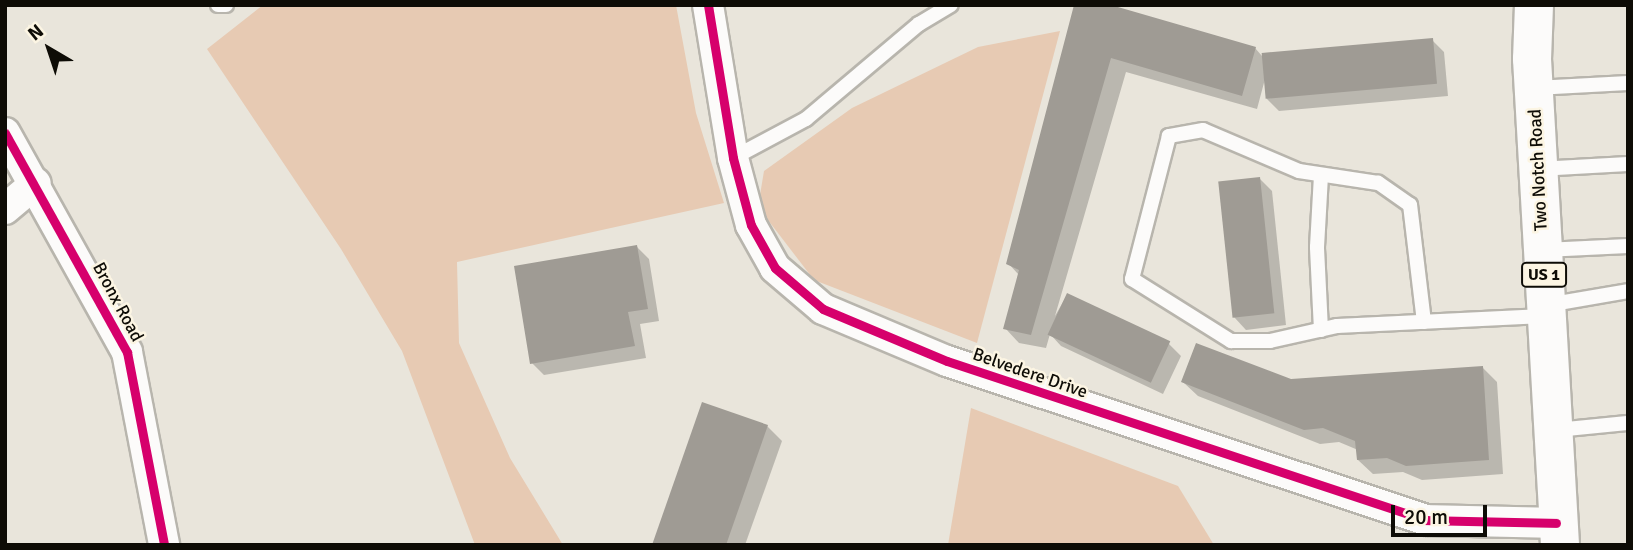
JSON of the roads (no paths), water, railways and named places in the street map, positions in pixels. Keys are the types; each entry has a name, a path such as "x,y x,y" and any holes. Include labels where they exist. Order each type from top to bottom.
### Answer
{"main road":[{"name":"Two Notch Road","path":"1534,5 1534,88 1558,534"}],"street":[{"name":"Belvedere Drive","path":"708,5 733,158 760,245 775,268 823,309 947,361 1426,520 1558,534"},
{"name":"Bronx Road","path":"5,133 36,183 127,352 164,545"},
{"path":"5,209 36,183"}],"lane":[{"path":"218,5 226,5"},
{"path":"733,158 806,119 919,24 951,5"},
{"path":"1534,88 1628,83"},
{"path":"1424,322 1410,205 1378,183 1299,172 1203,130 1169,136 1132,279 1231,341 1270,341 1321,330 1424,322 1546,310 1628,291"},
{"path":"1538,169 1628,164"},
{"path":"1321,175 1317,247 1321,330"},
{"path":"1542,250 1628,246"},
{"path":"1552,430 1628,423"}]}
